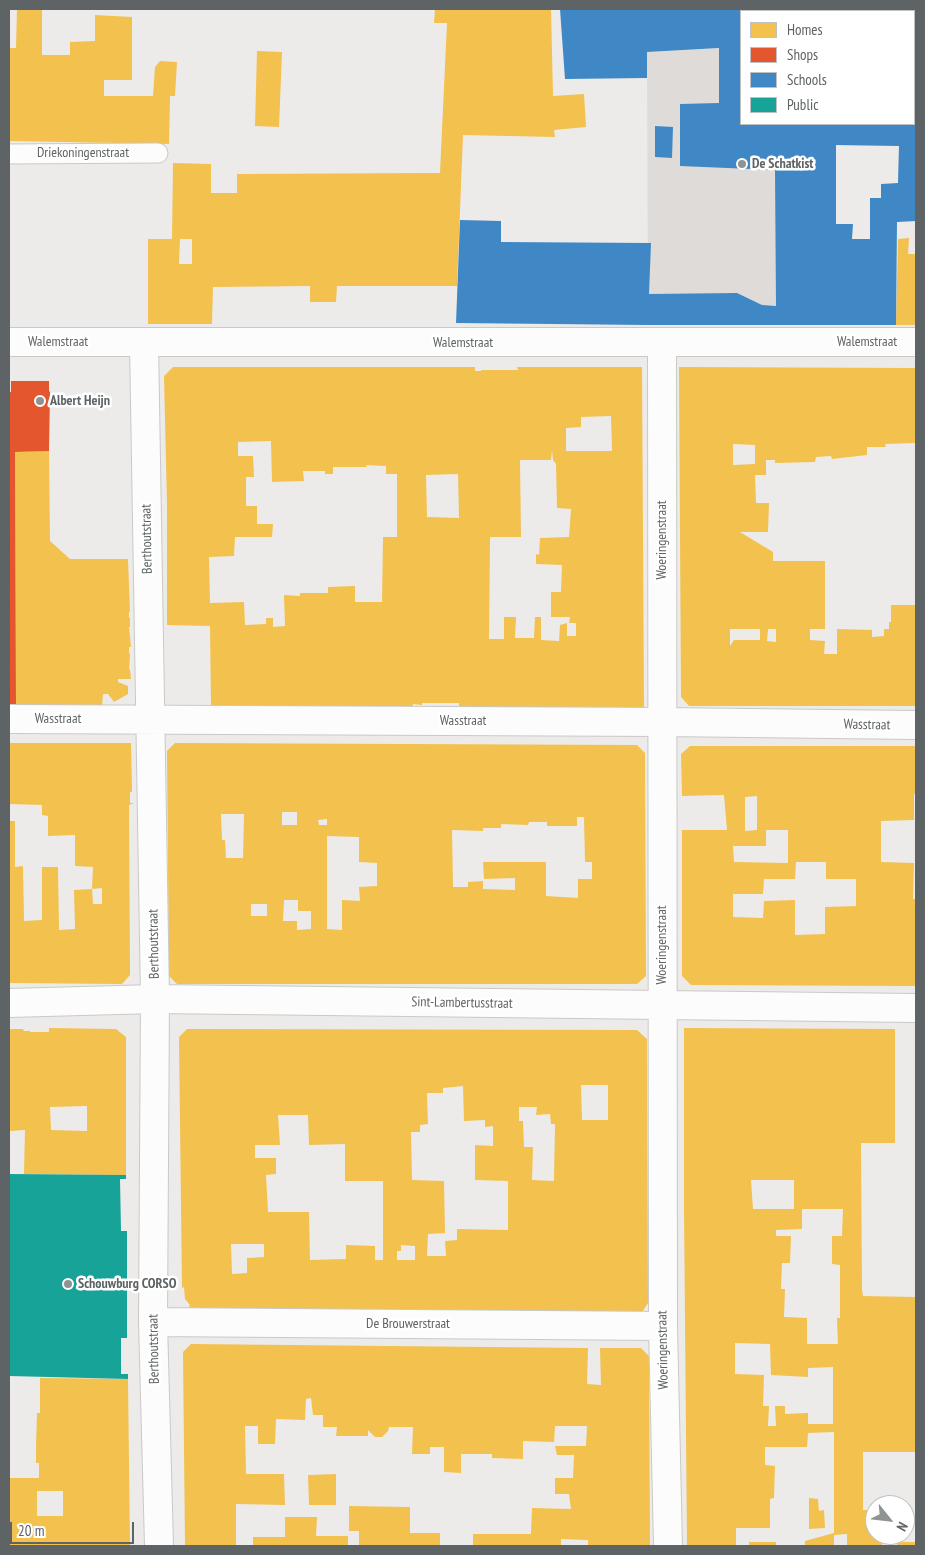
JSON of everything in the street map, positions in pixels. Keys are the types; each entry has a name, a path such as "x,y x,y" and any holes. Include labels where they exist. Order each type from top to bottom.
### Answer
{"street":[{"name":"Walemstraat","path":"9,342 916,342"},
{"name":"Berthoutstraat","path":"144,342 155,999 153,1322 159,1546"},
{"name":"Woeringenstraat","path":"662,343 663,1326 668,1546"},
{"name":"Wasstraat","path":"9,719 916,725"},
{"name":"Sint-Lambertusstraat","path":"9,1002 155,999 916,1008"},
{"name":"De Brouwerstraat","path":"153,1322 663,1326"}],"lane":[{"name":"Driekoningenstraat","path":"9,154 158,153"}],"shaded area":[{"name":"De Schatkist","path":"916,9 916,221 897,222 899,146 836,145 836,325 648,325 647,52 740,47 740,125 915,125 915,10 795,10"}],"building: Homes":[{"path":"17,9 42,9 42,55 70,55 70,42 95,41 95,15 132,17 132,80 104,80 104,96 153,96 155,67 160,61 177,62 175,96 170,96 169,144 9,141 9,48 16,48"},
{"path":"435,9 551,9 553,96 584,94 586,127 554,130 555,137 463,135 457,286 337,286 336,302 310,302 310,286 213,287 212,324 148,324 148,239 172,239 173,163 211,164 211,193 237,193 237,174 440,173 447,23 434,23","holes":["180,239 192,239 192,264 179,264"]},
{"path":"257,51 282,52 279,127 255,126"},
{"path":"909,238 908,254 916,254 916,325 896,325 898,239"},
{"path":"173,367 475,367 475,371 481,371 518,370 517,367 642,367 644,708 459,707 459,703 422,703 422,705 413,704 413,708 211,706 210,626 167,625 164,376","holes":["611,416 612,451 566,451 566,428 581,427 581,417","271,441 272,482 304,481 303,471 325,471 325,474 333,474 333,467 386,466 386,474 397,474 397,537 383,537 382,602 355,602 355,586 328,587 328,593 300,593 300,596 284,595 285,626 273,627 273,618 266,618 266,624 245,625 244,602 210,603 209,557 234,556 235,537 272,537 273,524 257,524 257,506 246,506 246,477 254,477 253,456 238,456 238,442","552,451 553,460 556,464 557,508 571,509 569,537 540,538 539,555 536,554 536,564 562,565 561,592 551,592 551,617 570,617 569,623 576,623 576,636 567,636 567,623 560,625 559,641 541,640 541,617 535,617 534,638 515,638 516,617 504,617 504,639 489,639 490,537 521,537 520,460 551,460","458,474 459,518 427,517 426,475"]},
{"path":"679,367 916,368 916,443 885,444 886,447 867,447 867,455 832,459 831,456 816,457 815,462 775,463 775,460 766,460 766,475 755,475 756,503 769,503 768,532 740,532 773,552 773,561 825,561 825,629 810,629 810,640 825,641 824,654 837,654 837,629 872,630 872,637 884,636 884,629 889,629 889,622 891,622 891,605 916,605 916,706 689,706 681,697","holes":["733,444 755,445 755,464 733,465","730,629 760,629 760,640 734,640 730,646","768,629 776,629 776,642 767,641"]},
{"path":"49,451 50,541 70,559 128,559 131,647 129,647 129,670 131,679 118,679 118,682 128,686 128,694 114,702 108,694 103,694 102,707 82,707 82,705 16,707 15,452"},
{"path":"9,743 131,743 132,792 130,792 130,803 134,803 129,805 130,975 122,984 9,983 9,821 15,821 15,867 23,866 24,921 42,920 42,867 58,867 59,930 75,929 74,890 92,889 93,867 75,866 75,835 48,836 48,816 42,815 42,805 9,804","holes":["102,888 102,904 93,904 92,889"]},
{"path":"175,743 637,745 645,753 646,976 637,984 177,984 169,976 167,751","holes":["282,812 297,812 297,825 282,825","221,814 244,814 243,858 226,858 225,840 222,840","577,817 584,817 585,862 592,862 592,879 578,879 578,898 546,896 546,862 483,862 484,879 515,878 515,890 483,889 483,881 468,882 468,887 453,887 452,830 483,831 483,828 501,828 501,824 528,825 529,822 547,822 547,826 577,826","327,819 327,825 319,825 318,820","327,836 359,837 359,862 377,863 377,886 359,887 360,901 342,900 342,930 327,929","284,900 298,900 298,911 311,911 311,929 297,930 297,921 283,921","251,904 267,904 267,916 251,916"]},
{"path":"690,746 916,746 914,820 881,821 881,862 914,863 913,899 916,899 916,986 691,985 682,976 682,830 727,830 724,795 682,796 681,754","holes":["757,796 757,830 745,831 745,797","766,830 788,830 788,863 734,862 733,846 766,846","796,862 826,862 826,879 856,879 856,906 825,907 825,934 795,935 795,900 764,901 763,918 733,917 733,894 763,894 764,879 795,879"]},
{"path":"49,1028 116,1029 126,1037 126,1175 24,1174 25,1130 9,1131 9,1029 49,1032","holes":["87,1106 87,1131 51,1130 50,1107"]},
{"path":"684,1028 895,1029 895,1143 861,1143 862,1290 863,1296 916,1297 916,1452 863,1452 865,1545 882,1546 847,1546 847,1534 834,1535 834,1432 808,1433 807,1447 765,1447 765,1465 775,1466 774,1498 770,1499 770,1528 736,1528 736,1545 687,1546","holes":["751,1180 794,1180 794,1209 753,1209","802,1209 843,1209 842,1236 832,1236 832,1264 840,1265 840,1318 837,1318 838,1344 807,1344 807,1318 784,1317 785,1289 781,1289 782,1263 790,1263 791,1236 776,1236 776,1230 802,1229","735,1343 770,1344 771,1375 808,1377 808,1368 833,1367 833,1424 808,1424 808,1413 785,1414 785,1406 775,1406 776,1426 768,1426 769,1406 763,1406 764,1375 735,1374"]},
{"path":"187,1029 637,1030 647,1039 648,1303 642,1312 190,1308 185,1299 184,1287 182,1288 179,1037","holes":["581,1085 608,1085 608,1120 582,1120","463,1086 464,1121 485,1120 485,1127 493,1126 493,1146 475,1145 475,1180 508,1181 508,1230 457,1229 457,1240 445,1241 446,1256 427,1256 428,1234 445,1233 444,1181 412,1180 411,1132 420,1132 420,1125 428,1124 427,1093 443,1093 443,1088","519,1107 537,1107 536,1115 550,1114 551,1124 555,1124 554,1181 532,1180 533,1147 524,1147 523,1121 519,1121","278,1115 308,1115 309,1145 345,1144 345,1181 383,1181 383,1260 375,1260 375,1246 346,1245 346,1259 310,1260 309,1212 268,1212 266,1175 276,1174 276,1158 255,1158 255,1145 280,1145","231,1244 264,1244 264,1257 247,1258 247,1273 232,1274","401,1245 415,1246 415,1260 397,1260 397,1251 401,1251"]},
{"path":"191,1344 588,1348 587,1384 601,1385 600,1348 641,1348 649,1356 650,1546 588,1546 588,1540 561,1539 561,1546 473,1546 473,1534 531,1534 532,1508 571,1509 569,1494 555,1494 555,1478 573,1478 574,1455 557,1455 555,1446 586,1446 587,1426 555,1426 554,1442 523,1441 523,1459 492,1458 492,1454 461,1454 461,1473 444,1472 444,1447 430,1447 430,1454 412,1454 413,1427 389,1427 382,1437 375,1437 368,1430 368,1436 336,1436 337,1427 323,1427 323,1415 313,1415 311,1398 306,1399 305,1420 276,1419 275,1444 258,1444 258,1426 245,1426 246,1474 284,1474 285,1505 236,1504 236,1546 185,1546 183,1352"},
{"path":"40,1378 128,1379 130,1546 9,1546 9,1478 39,1478 39,1463 36,1463 36,1446 37,1413 40,1413","holes":["37,1491 63,1491 63,1516 37,1516"]},
{"path":"336,1474 336,1505 309,1505 308,1475"},
{"path":"809,1498 818,1499 819,1511 824,1510 825,1528 809,1529"},
{"path":"349,1506 410,1507 410,1533 440,1533 440,1546 359,1546 359,1531 349,1531"},
{"path":"285,1517 317,1517 316,1536 348,1536 348,1546 253,1546 253,1537 285,1537"},
{"path":"834,1533 834,1546 805,1546 805,1541"},
{"path":"749,1542 776,1542 776,1546 749,1546"},
{"path":"916,1542 916,1546 897,1546 915,1545"}],"building: Shops":[{"path":"11,381 49,381 50,391 49,451 15,452 16,707 9,707 9,392 11,392"}],"building: Schools":[{"path":"560,9 824,9 740,10 740,125 915,125 916,80 916,221 897,222 896,325 456,323 460,220 501,221 501,242 651,243 649,294 737,293 762,305 776,306 775,170 680,166 680,104 719,103 719,48 647,52 647,78 565,79","holes":["836,145 899,146 898,183 881,184 881,198 870,198 870,239 852,239 853,224 836,224"]},
{"path":"655,126 673,127 672,158 655,157"}],"building: Public":[{"name":"Schouwburg CORSO","path":"9,1174 126,1175 126,1179 120,1179 121,1231 127,1231 127,1338 121,1338 121,1374 128,1374 128,1379 9,1376"}],"place":[{"name":"De Schatkist","path":"742,164"},
{"name":"Albert Heijn","path":"40,401"},
{"name":"Schouwburg CORSO","path":"68,1284"}]}
